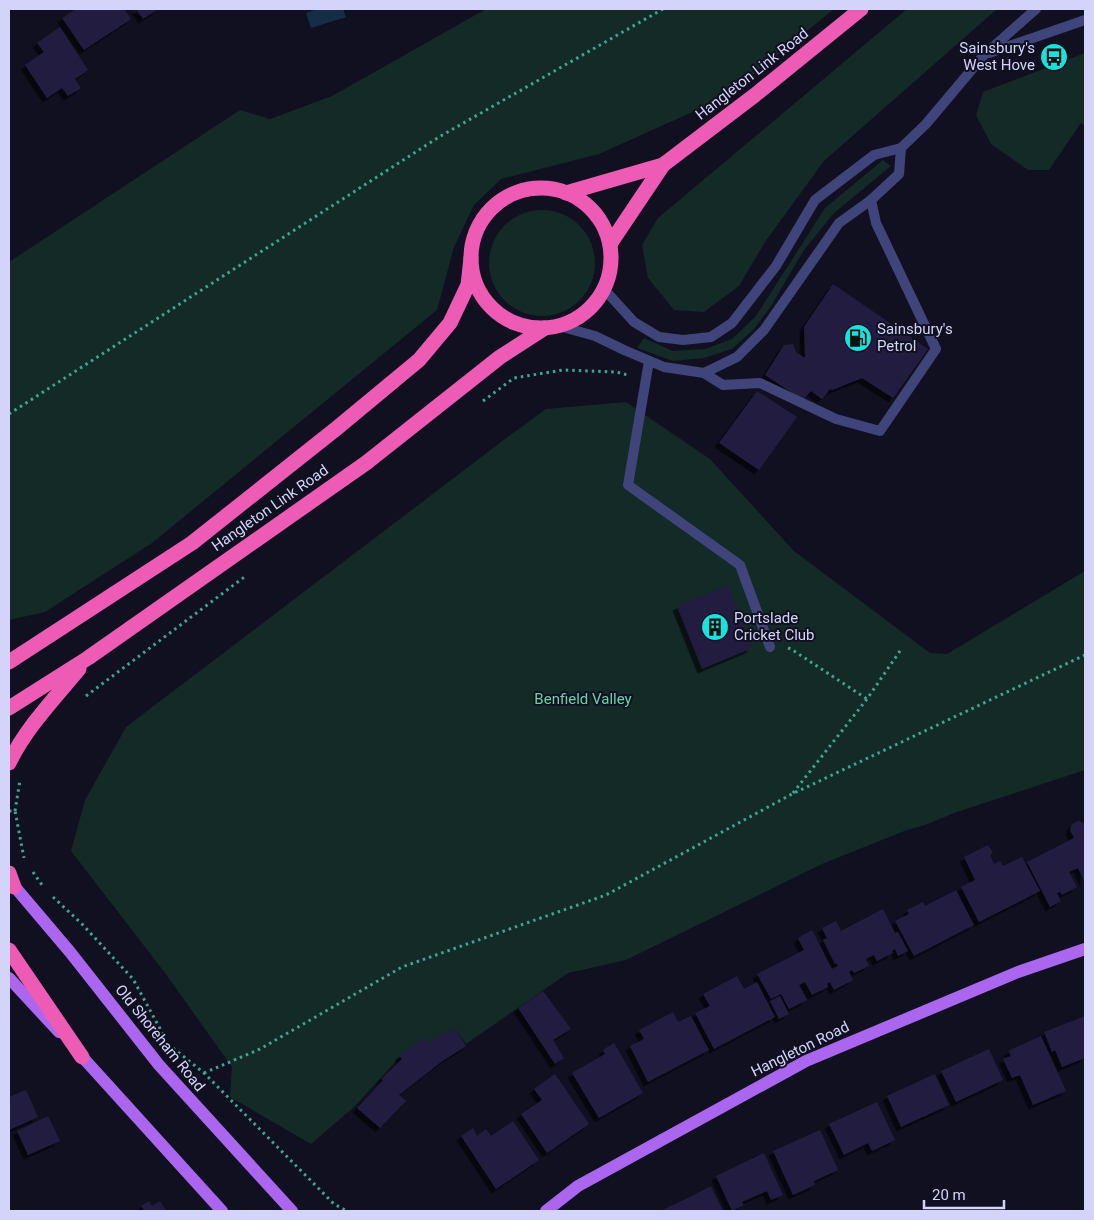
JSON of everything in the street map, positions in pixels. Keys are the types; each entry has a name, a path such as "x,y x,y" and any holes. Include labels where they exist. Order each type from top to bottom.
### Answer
{"highway":[{"name":"Hangleton Link Road","path":"610,244 663,165 755,95 861,9"},
{"name":"Hangleton Link Road","path":"566,193 663,165"},
{"path":"543,188 566,193 588,206 601,220 610,244 610,270 604,289 591,307 570,322 552,327 521,325 499,314 486,301 475,280 471,258 473,241 482,220 498,203 519,191 543,188"},
{"name":"Hangleton Link Road","path":"9,662 192,543 418,360 450,323 468,285 471,258"},
{"name":"Hangleton Link Road","path":"9,708 88,658 366,463 500,357 552,327"},
{"path":"9,651 34,647"},
{"path":"9,763 30,727 88,658"},
{"path":"9,950 82,1057"}],"main road":[{"name":"Old Shoreham Road","path":"11,880 159,1065 292,1211"},
{"name":"Hangleton Road","path":"546,1211 578,1186 806,1061 1018,972 1085,949"},
{"path":"9,978 222,1211"},
{"path":"264,1182 303,1211"}],"lane":[{"path":"604,289 634,322 659,336 683,340 711,337 732,323 776,266 815,200 874,155 901,148 926,124 984,55 1036,9"},
{"path":"984,55 1085,20"},
{"path":"704,373 737,357 764,330 839,223 871,200 899,174 901,148"},
{"path":"552,327 595,336 664,367 704,373 723,385 760,383 836,419 880,431 936,349 876,224 871,200"},
{"path":"649,361 628,485 740,565 770,647"}],"path":[{"path":"9,414 439,137 663,9"},
{"path":"482,401 514,378 563,370 616,372 646,378"},
{"path":"83,698 250,573"},
{"path":"770,647 791,649 867,699"},
{"path":"792,794 867,699 902,648"},
{"path":"204,1073 260,1048 402,967 606,895 792,794 1085,655"},
{"path":"21,775 15,811 25,861"},
{"path":"9,811 15,811"},
{"path":"31,869 48,893 82,924 133,979 168,1044 204,1073 334,1204 347,1211"}],"green space":[{"path":"486,9 834,9 726,97 599,154 501,179 474,205 454,247 437,310 152,543 45,612 9,620 9,262 240,110 270,119 332,96"},
{"path":"907,9 997,9 824,161 765,242 739,286 704,312 674,310 648,278 642,245 658,218"},
{"path":"1085,53 1085,126 1081,123 1049,170 1028,170 991,144 976,115 983,92"},
{"path":"883,160 891,166 834,213 804,250 771,306 754,329 732,349 704,358 673,361 637,348 644,338 673,351 705,349 732,339 756,316 825,208"},
{"path":"542,210 562,214 580,225 591,243 595,263 591,283 580,301 562,312 542,316 522,312 504,301 493,283 489,263 493,243 504,225 522,214"},
{"name":"Benfield Valley","path":"626,402 710,459 794,551 930,653 947,654 1085,571 1085,770 907,830 822,864 626,960 568,973 466,1044 457,1031 430,1047 426,1042 399,1058 354,1107 311,1144 230,1097 232,1067 165,973 71,851 85,800 126,727 509,436 546,409"}],"water":[{"path":"317,9 343,9 346,17 311,28 306,13"}],"building":[{"path":"76,9 124,9 131,19 84,50 62,18"},
{"path":"136,9 158,9 143,19"},
{"path":"60,27 88,70 75,79 81,88 68,96 62,88 47,98 25,65 44,52 37,43"},
{"name":"Sainsbury's Petrol","path":"833,284 928,349 893,398 862,378 832,390 830,389 822,399 811,391 803,400 765,375 784,345 793,344 796,352 805,358 804,327"},
{"path":"757,391 797,417 759,470 719,443"},
{"name":"Portslade Cricket Club","path":"728,585 752,648 702,669 677,606"},
{"path":"1078,821 1085,823 1085,883 1078,868 1069,872 1077,887 1062,895 1060,892 1057,893 1061,901 1050,907 1027,862 1074,838 1070,830 1072,824"},
{"path":"988,845 993,853 990,855 994,864 1000,861 1003,866 1022,857 1040,891 979,922 961,887 975,880 964,857"},
{"path":"956,890 974,925 914,956 895,921 909,914 907,910 923,902 925,906"},
{"path":"883,909 895,933 898,932 908,951 898,956 895,949 892,951 893,953 877,961 874,955 866,959 869,966 854,973 852,970 849,972 853,980 834,990 830,982 827,984 828,987 812,995 805,982 799,985 807,1000 789,1009 781,994 771,999 757,974 804,950 798,938 812,930 832,969 838,966 837,963 835,964 823,940 827,938 822,928 836,921 841,931"},
{"path":"737,976 744,989 757,982 775,1017 714,1049 695,1013 710,1006 703,994"},
{"path":"543,991 571,1029 553,1040 564,1058 555,1064 518,1008"},
{"path":"780,996 789,1014 779,1019 770,1001"},
{"path":"673,1012 678,1022 691,1016 709,1050 648,1082 630,1046 644,1039 639,1030"},
{"path":"1085,1016 1085,1058 1062,1067 1055,1050 1052,1052 1044,1032"},
{"path":"455,1028 466,1046 441,1062 399,1095 406,1101 380,1128 357,1108 383,1080 381,1079 402,1059 399,1056 424,1038 427,1043"},
{"path":"1041,1036 1066,1091 1033,1105 1020,1075 1012,1078 1003,1059 1011,1056 1008,1051"},
{"path":"614,1043 643,1093 599,1118 572,1073 605,1054 603,1050"},
{"path":"989,1049 1003,1080 956,1102 941,1071"},
{"path":"555,1074 589,1124 547,1153 521,1114 542,1100 534,1089"},
{"path":"935,1074 949,1105 901,1127 887,1096"},
{"path":"26,1090 38,1117 9,1130 9,1097"},
{"path":"877,1102 895,1140 872,1151 868,1143 844,1155 829,1124"},
{"path":"48,1116 60,1141 28,1155 17,1131"},
{"path":"513,1121 539,1160 496,1189 461,1136 473,1128 477,1136 486,1129 491,1136"},
{"path":"820,1130 838,1170 814,1181 815,1185 793,1195 773,1151"},
{"path":"764,1153 783,1195 771,1200 767,1191 742,1202 744,1205 732,1211 716,1176"},
{"path":"711,1186 723,1211 660,1211 688,1198"},
{"path":"149,1201 152,1206 160,1201 166,1211 145,1211 141,1206"}],"place":[{"name":"Sainsbury's West Hove","path":"1054,57"},
{"name":"Sainsbury's Petrol","path":"858,338"},
{"name":"Portslade Cricket Club","path":"715,627"}]}
